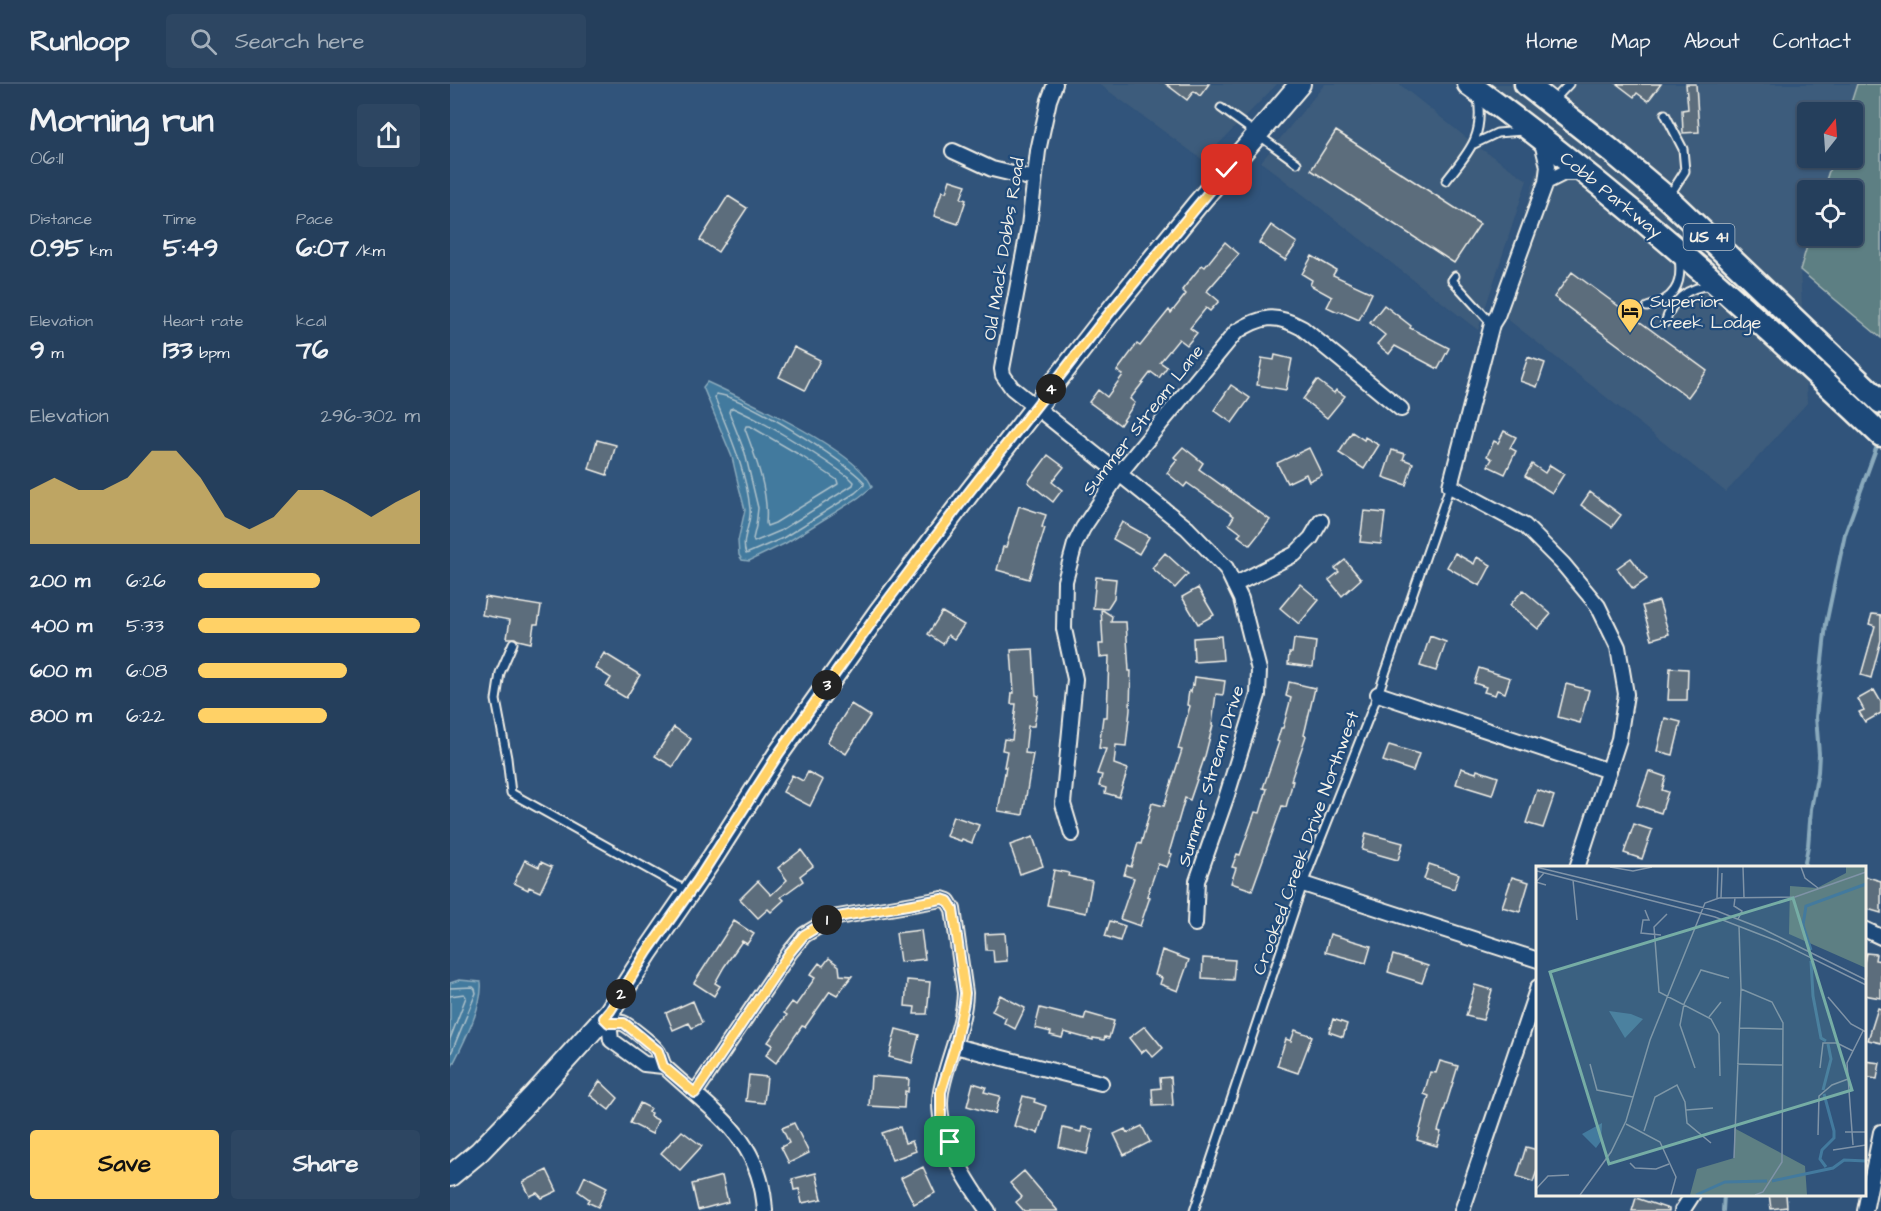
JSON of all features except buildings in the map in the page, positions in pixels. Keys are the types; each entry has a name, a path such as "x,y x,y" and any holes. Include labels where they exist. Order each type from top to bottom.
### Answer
{"main road":[{"name":"Cobb Parkway","path":"1526,84 1667,198 1881,402"},
{"name":"Cobb Parkway","path":"1473,87 1677,249 1881,435"}],"street":[{"name":"Old Mack Dobbs Road","path":"1036,407 1012,388 1003,375 1002,369 1029,226 1038,151 1049,100 1055,84"},
{"path":"450,1176 479,1152 606,1021 647,952 690,892 779,753 872,621 1036,407 1175,233 1300,84"},
{"path":"1535,135 1548,166 1546,182 1497,316 1492,324 1450,486 1525,526 1563,564 1598,606 1618,646 1626,694 1620,740 1577,866"},
{"path":"953,151 992,169 1034,179"},
{"path":"1546,182 1564,173 1584,173"},
{"name":"Summer Stream Lane","path":"1072,834 1063,804 1075,679 1064,629 1065,581 1075,544 1083,528 1119,474 1236,332 1252,322 1278,318 1302,328 1401,409"},
{"name":"Summer Stream Drive","path":"1036,407 1187,528 1226,568 1240,599 1259,670 1258,695 1197,881 1195,924"},
{"path":"1234,585 1295,554 1311,538 1320,521"},
{"path":"1378,694 1609,771"},
{"path":"1303,884 1536,959"},
{"path":"695,1093 796,943 811,930 832,918 942,899 951,905 965,993 955,1046 941,1092 941,1119 956,1157 988,1211"},
{"path":"1866,929 1881,937"},
{"path":"1462,1211 1536,993"},
{"path":"606,1021 611,1040 644,1064 663,1066"},
{"path":"606,1021 624,1023 658,1051 663,1066 725,1121 747,1149 761,1178 765,1211"},
{"path":"955,1046 1101,1083"},
{"path":"1871,1206 1871,1147 1881,1132"},
{"path":"1682,1211 1692,1196"}],"lane":[{"path":"1551,103 1569,84"},
{"path":"1446,181 1474,144 1479,124 1473,87"},
{"path":"1221,108 1297,163"},
{"path":"1665,114 1683,149 1685,171 1667,198"},
{"path":"1474,144 1497,133 1535,135"},
{"path":"1647,307 1670,297 1678,284 1681,272 1677,249"},
{"path":"1455,276 1452,280 1492,324"},
{"path":"1665,323 1670,308 1691,289 1709,285 1721,287"},
{"name":"Crooked Creek Drive Northwest","path":"1194,1211 1303,884 1378,694 1450,486"},
{"path":"513,643 500,673 496,700 511,793 690,892"}],"shaded area":[{"path":"1099,84 1277,84 1203,160"},
{"path":"1325,84 1399,84 1474,144 1527,180 1478,330 1261,162"},
{"path":"1491,84 1857,84 1851,102 1797,102 1797,168 1830,168 1826,180 1797,180 1797,246 1807,246 1800,270 1807,403 1726,492 1496,310 1550,126 1512,102"}],"green space":[{"path":"1857,84 1881,84 1881,338 1800,270 1807,246 1863,246 1863,180 1826,180 1830,168 1863,168 1863,102 1851,102"}],"water":[{"path":"707,382 772,413 824,443 863,473 872,487 786,543 749,561 742,560 739,555 738,541 745,510 732,457 703,387"},
{"path":"459,980 481,982 481,991 471,1026 450,1070 450,983"}],"waterway":[{"path":"1804,866 1818,772 1816,717 1826,624 1845,534 1877,446"},
{"path":"1723,1211 1724,1196"}],"place":[{"name":"Superior Creek Lodge","path":"1630,334"}],"route":[{"path":"950,1142 941,1119 941,1092 955,1046 965,993 953,909 948,901 942,899 832,918 804,935 796,943 695,1093 663,1066 658,1051 624,1023 609,1023 604,1018 698,880 779,753 879,612 969,492 1102,322 1227,170"}]}
